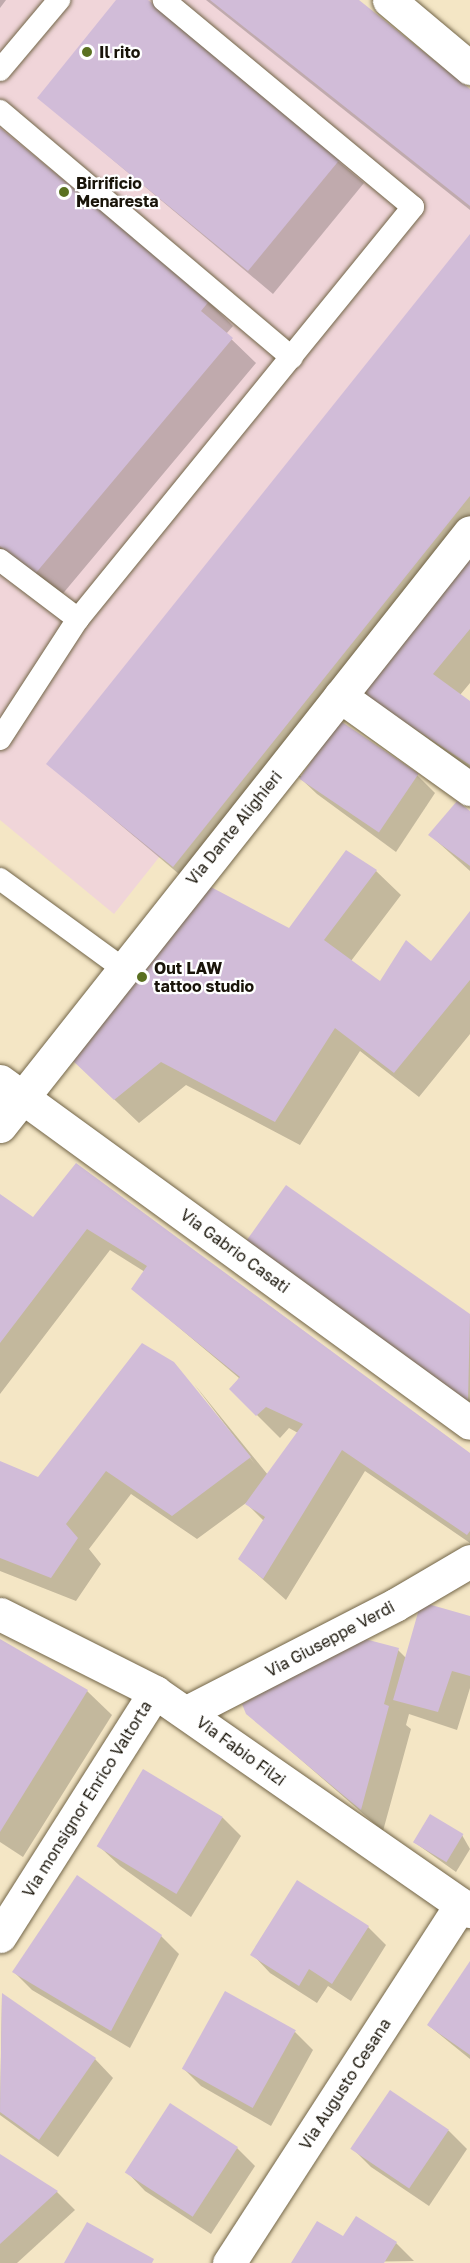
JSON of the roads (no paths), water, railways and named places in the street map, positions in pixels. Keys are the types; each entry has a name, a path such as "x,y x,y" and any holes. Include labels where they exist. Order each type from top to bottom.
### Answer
{"street":[{"path":"389,0 470,68"},
{"name":"Via Dante Alighieri","path":"0,1126 11,1089 122,968 470,532"},
{"path":"340,696 470,789"},
{"name":"Via Gabrio Casati","path":"11,1089 470,1423"},
{"name":"Via Giuseppe Verdi","path":"187,1712 395,1605 470,1561"},
{"name":"Via Fabio Filzi","path":"0,1614 155,1692 187,1712 465,1908"},
{"name":"Via monsignor Enrico Valtorta","path":"0,1936 155,1692"},
{"name":"Via Augusto Cesana","path":"229,2263 465,1908"}],"lane":[{"path":"0,70 59,0"},
{"path":"0,739 78,619 413,207 164,0"},
{"path":"0,111 292,358"},
{"path":"0,560 78,619"},
{"path":"0,879 122,968"}],"place":[{"name":"Il rito","path":"87,52"},
{"name":"Birrificio Menaresta","path":"64,192"},
{"name":"Out LAW tattoo studio","path":"142,977"}]}
